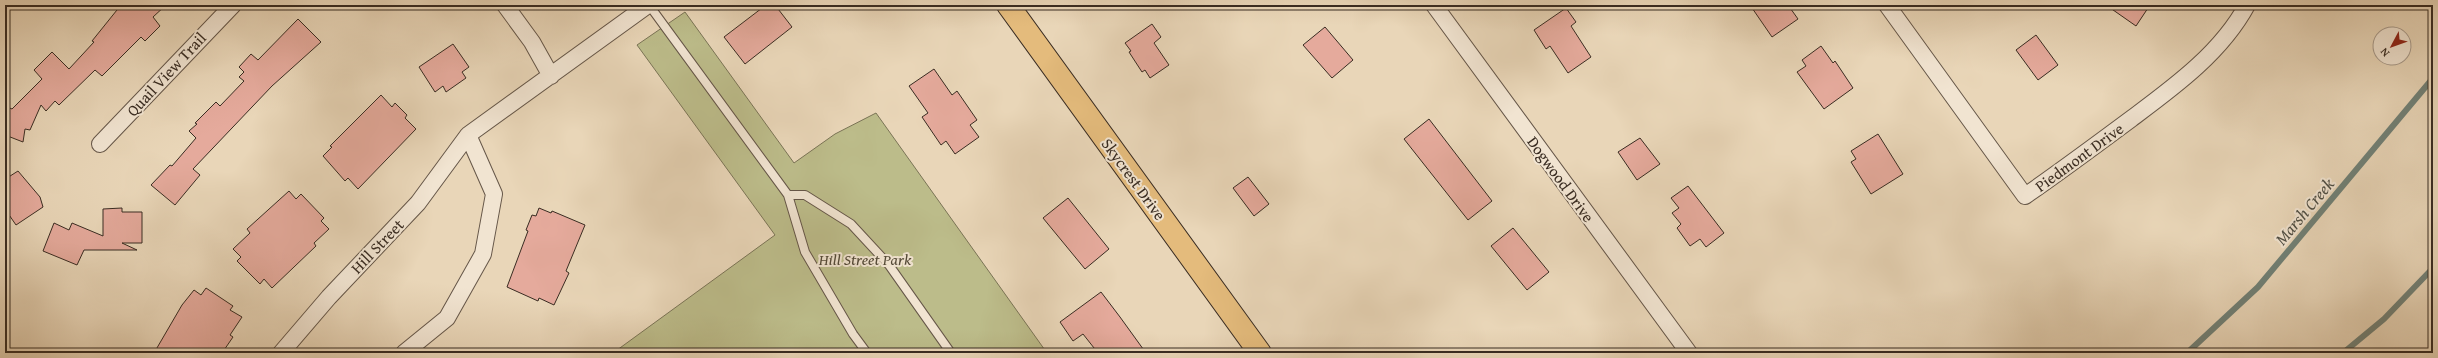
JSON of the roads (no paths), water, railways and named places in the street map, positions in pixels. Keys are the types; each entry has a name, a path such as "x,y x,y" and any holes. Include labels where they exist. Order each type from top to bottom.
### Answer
{"main road":[{"name":"Skycrest Drive","path":"1008,5 1260,353"}],"street":[{"name":"Quail View Trail","path":"100,144 233,5"},
{"path":"505,5 532,42 551,76"},
{"name":"Hill Street","path":"281,353 329,297 418,203 468,135 649,5"},
{"name":"Dogwood Drive","path":"1434,5 1689,353"},
{"name":"Piedmont Drive","path":"1887,5 2025,196 2170,91 2208,55 2238,21 2247,5"},
{"path":"404,353 447,318 482,254 494,194 468,135"}],"lane":[{"path":"649,5 788,196 805,252 853,334 867,353"},
{"path":"788,196 805,195 851,224 889,265 951,353"}],"waterway":[{"name":"Marsh Creek","path":"2187,353 2258,287 2433,78"},
{"name":"Marsh Creek","path":"2343,353 2384,319 2433,268"}],"park label":[{"name":"Hill Street Park","path":"865,259"}]}
